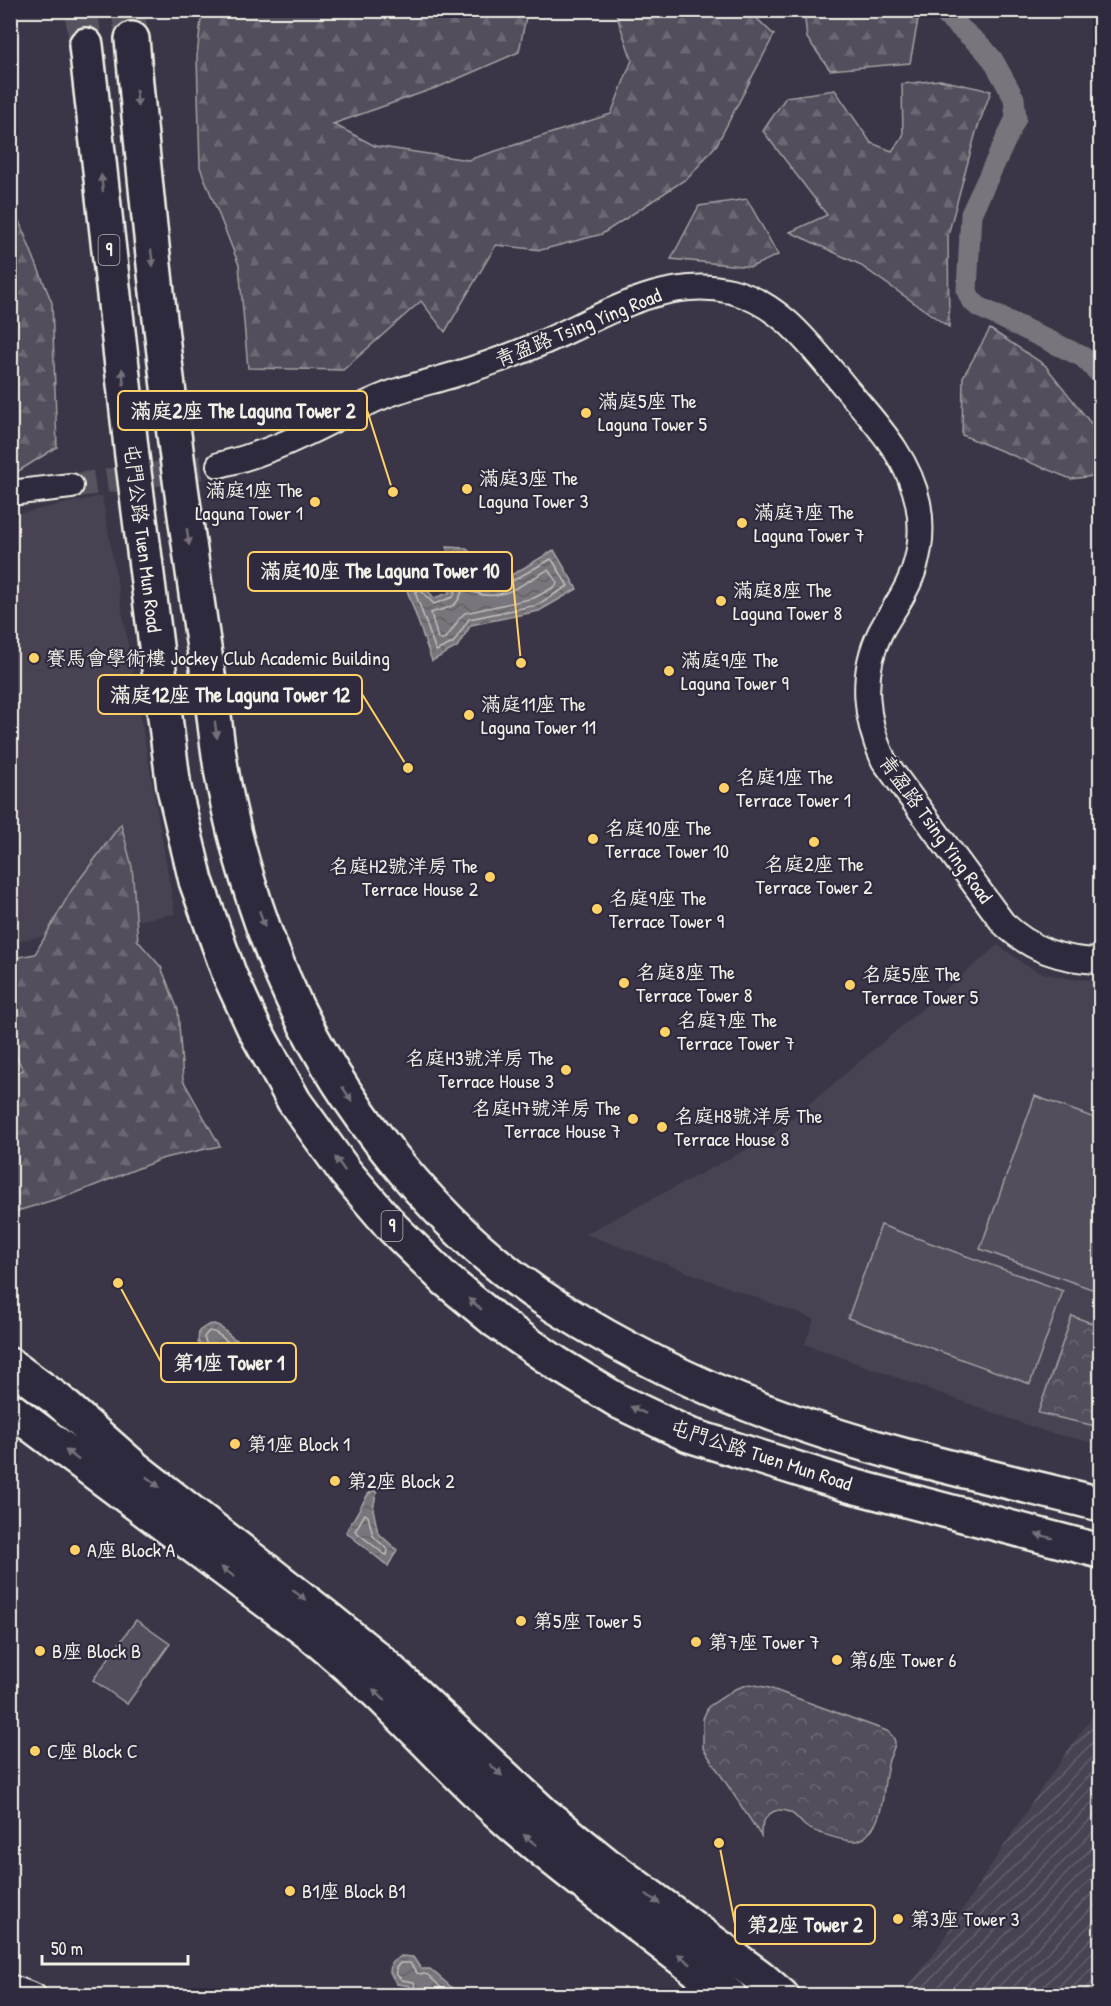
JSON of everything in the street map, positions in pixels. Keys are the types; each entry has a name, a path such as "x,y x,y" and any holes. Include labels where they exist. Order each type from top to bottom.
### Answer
{"main road":[{"name":"9","path":"132,39 146,200 174,444 224,786 246,870 283,978 317,1044 357,1109 428,1197 491,1260 555,1306 645,1358 713,1390 776,1415 870,1446 1101,1504"},
{"name":"屯門公路 Tuen Mun Road","path":"86,45 132,456 174,788 196,881 230,976 254,1028 294,1101 346,1173 393,1228 445,1279 497,1322 556,1364 620,1402 689,1435 849,1485 1101,1551"},
{"path":"17,1397 312,1635 376,1691 451,1769 518,1830 586,1886 730,1995"},
{"path":"17,1397 58,1400 136,1469 379,1660 543,1813 606,1864 782,1995"}],"street":[{"name":"青盈路 Tsing Ying Road","path":"219,465 271,450 390,394 516,354 656,293 689,287 717,288 734,292 765,305 780,315 803,337 887,438 902,460 915,488 920,523 917,559 908,586 874,647 868,675 867,697 872,732 884,761 1003,923 1014,933 1050,954 1083,961 1101,961"},
{"path":"10,494 71,486"},
{"path":"10,1987 34,1995"}],"shaded area":[{"path":"102,496 175,914 11,942 11,515"},
{"path":"998,945 1039,972 1071,979 1100,980 1100,1444 1046,1432 805,1344 814,1319 585,1234 769,1138"},
{"path":"1100,1705 1100,1995 901,1995 935,1952 1039,1792"}],"green space":[{"path":"202,11 527,11 519,52 441,86 333,124 375,146 468,160 611,114 632,60 615,11 749,11 774,35 717,144 689,177 602,234 541,250 496,245 445,332 421,301 343,370 248,368 239,265 200,167 197,56"},
{"path":"804,11 903,11 918,20 910,63 830,70 807,38"},
{"path":"940,80 991,91 976,132 948,235 949,327 857,263 790,232 827,215 763,131 786,97 835,90 871,143 892,151 903,136 902,84"},
{"path":"747,199 778,255 751,267 671,259 699,206"},
{"path":"11,201 52,303 57,447 17,472 11,473"},
{"path":"990,329 1045,365 1100,435 1100,475 1071,479 962,435 963,377"},
{"path":"121,824 132,867 138,941 161,967 178,1010 183,1080 220,1146 164,1158 73,1194 11,1213 11,1074 23,1070 10,1043 11,980 19,957 35,954 71,891"},
{"path":"1035,1096 1100,1120 1100,1292 980,1249"},
{"path":"881,1225 1063,1291 1030,1384 848,1318"},
{"path":"1072,1316 1100,1326 1100,1427 1038,1413"},
{"path":"136,1620 170,1644 127,1704 93,1680"},
{"path":"750,1684 769,1688 887,1731 895,1740 888,1764 880,1813 864,1838 851,1841 822,1834 805,1826 790,1812 781,1810 768,1816 762,1825 761,1836 703,1748 703,1719 708,1707 735,1689"}],"water":[{"path":"447,547 465,548 482,561 479,580 498,583 554,550 577,589 539,611 471,625 457,647 432,661 407,590 419,580 434,598 449,593"},
{"path":"214,1324 239,1341 252,1341 269,1353 271,1362 264,1367 250,1363 233,1365 225,1356 204,1351 198,1342 199,1331"},
{"path":"377,1489 373,1509 378,1533 397,1550 388,1566 346,1532 368,1494"},
{"path":"401,1956 413,1957 421,1969 430,1969 456,1991 456,1995 411,1995 410,1986 397,1984 390,1973 391,1963"}],"waterway":[{"path":"940,10 983,48 993,60 1014,98 1016,118 971,214 967,291 971,300 979,307 1083,357 1100,374"}],"tunnel":[{"path":"81,10 86,45"},
{"path":"128,10 132,39"},
{"path":"71,486 219,465"}],"place":[{"name":"滿庭5座 The Laguna Tower 5","path":"586,413"},
{"name":"滿庭3座 The Laguna Tower 3","path":"467,489"},
{"name":"滿庭2座 The Laguna Tower 2","path":"393,492"},
{"name":"滿庭1座 The Laguna Tower 1","path":"315,502"},
{"name":"滿庭7座 The Laguna Tower 7","path":"742,523"},
{"name":"滿庭8座 The Laguna Tower 8","path":"721,601"},
{"name":"賽馬會學術樓 Jockey Club Academic Building","path":"34,658"},
{"name":"滿庭10座 The Laguna Tower 10","path":"521,663"},
{"name":"滿庭9座 The Laguna Tower 9","path":"669,671"},
{"name":"滿庭11座 The Laguna Tower 11","path":"469,715"},
{"name":"滿庭12座 The Laguna Tower 12","path":"408,768"},
{"name":"名庭1座 The Terrace Tower 1","path":"724,788"},
{"name":"名庭10座 The Terrace Tower 10","path":"593,839"},
{"name":"名庭2座 The Terrace Tower 2","path":"814,842"},
{"name":"名庭H2號洋房 The Terrace House 2","path":"490,877"},
{"name":"名庭9座 The Terrace Tower 9","path":"597,909"},
{"name":"名庭8座 The Terrace Tower 8","path":"624,983"},
{"name":"名庭5座 The Terrace Tower 5","path":"850,985"},
{"name":"名庭7座 The Terrace Tower 7","path":"665,1032"},
{"name":"名庭H3號洋房 The Terrace House 3","path":"566,1070"},
{"name":"名庭H7號洋房 The Terrace House 7","path":"633,1119"},
{"name":"名庭H8號洋房 The Terrace House 8","path":"662,1127"},
{"name":"第1座 Tower 1","path":"118,1283"},
{"name":"第1座 Block 1","path":"235,1444"},
{"name":"第2座 Block 2","path":"335,1481"},
{"name":"A座 Block A","path":"75,1550"},
{"name":"第5座 Tower 5","path":"521,1621"},
{"name":"第7座 Tower 7","path":"696,1642"},
{"name":"B座 Block B","path":"40,1651"},
{"name":"第6座 Tower 6","path":"837,1660"},
{"name":"C座 Block C","path":"35,1751"},
{"name":"第2座 Tower 2","path":"719,1843"},
{"name":"B1座 Block B1","path":"290,1891"},
{"name":"第3座 Tower 3","path":"898,1919"}]}
